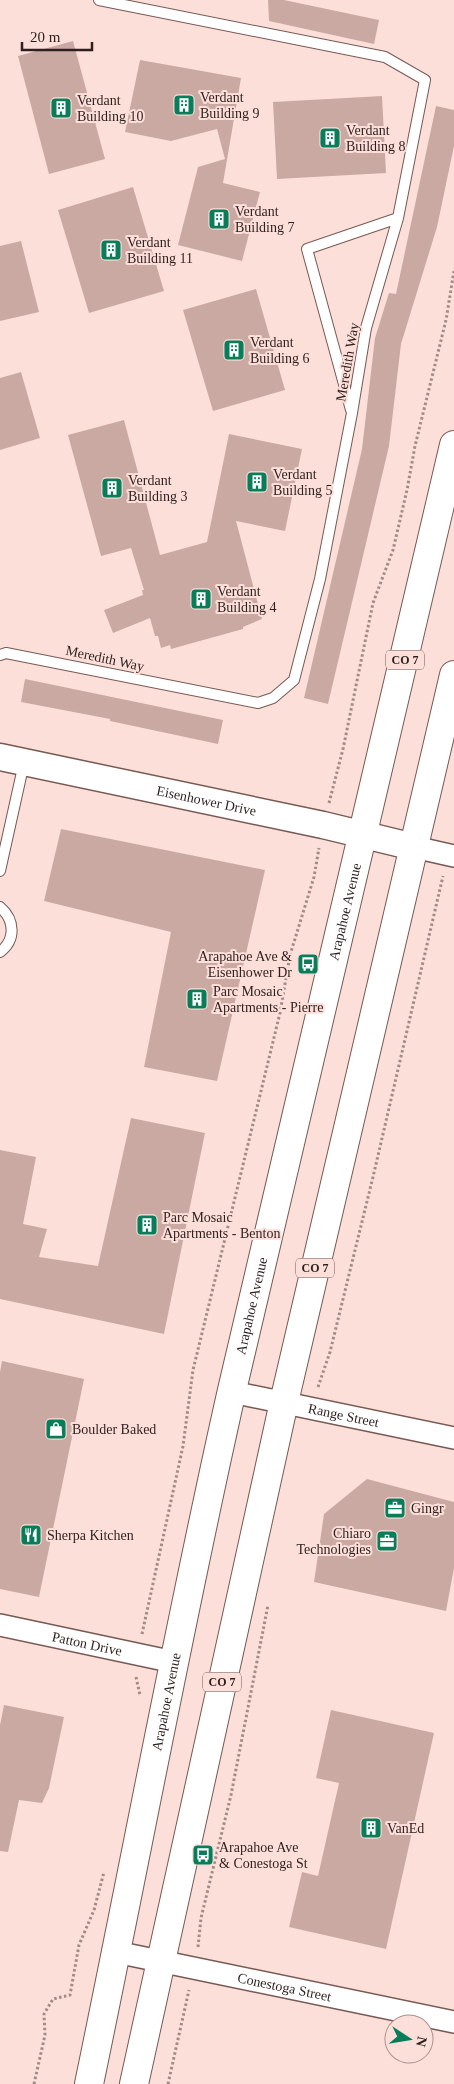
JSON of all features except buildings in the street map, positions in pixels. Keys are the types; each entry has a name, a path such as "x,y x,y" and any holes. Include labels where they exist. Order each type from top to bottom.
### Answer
{"main road":[{"name":"Arapahoe Avenue","path":"89,2084 174,1662 232,1392 454,445"},
{"name":"CO 7","path":"134,2084 284,1402 454,676"}],"street":[{"name":"Eisenhower Drive","path":"12,760 323,825 414,847"},
{"path":"414,847 451,855"},
{"name":"Range Street","path":"232,1392 454,1438"},
{"name":"Patton Drive","path":"0,1624 174,1662"},
{"name":"Conestoga Street","path":"116,1952 454,2022"}],"lane":[{"name":"Meredith Way","path":"0,655 6,653 258,704 273,698 294,680 320,579 352,413 366,328 398,218 424,80 385,57 99,0"},
{"path":"352,413 307,249 398,218"},
{"path":"0,871 12,760"},
{"path":"0,907 11,921 12,930 8,946 0,952"}],"path":[{"path":"141,1701 135,1672 183,1446 193,1370 280,1013 290,955 314,877 323,825 343,749 373,603 393,550 408,490 417,437 446,320 454,271"},
{"path":"311,1408 332,1342 451,855"},
{"path":"168,2084 182,2017 195,1969 202,1918 228,1811 270,1596"},
{"path":"34,2084 45,2035 44,2014 53,1999 70,1995 79,1944 94,1910 106,1865"}],"place":[{"name":"Verdant Building 9","path":"184,105"},
{"name":"Verdant Building 10","path":"61,108"},
{"name":"Verdant Building 8","path":"330,138"},
{"name":"Verdant Building 7","path":"219,219"},
{"name":"Verdant Building 11","path":"111,250"},
{"name":"Verdant Building 6","path":"234,350"},
{"name":"Verdant Building 5","path":"257,482"},
{"name":"Verdant Building 3","path":"112,488"},
{"name":"Verdant Building 4","path":"201,599"},
{"name":"Arapahoe Ave & Eisenhower Dr","path":"308,964"},
{"name":"Parc Mosaic Apartments - Pierre","path":"197,999"},
{"name":"Parc Mosaic Apartments - Benton","path":"147,1225"},
{"name":"Boulder Baked","path":"56,1429"},
{"name":"Gingr","path":"395,1508"},
{"name":"Sherpa Kitchen","path":"31,1535"},
{"name":"Chiaro Technologies","path":"387,1541"},
{"name":"VanEd","path":"371,1828"},
{"name":"Arapahoe Ave & Conestoga St","path":"203,1855"}]}
